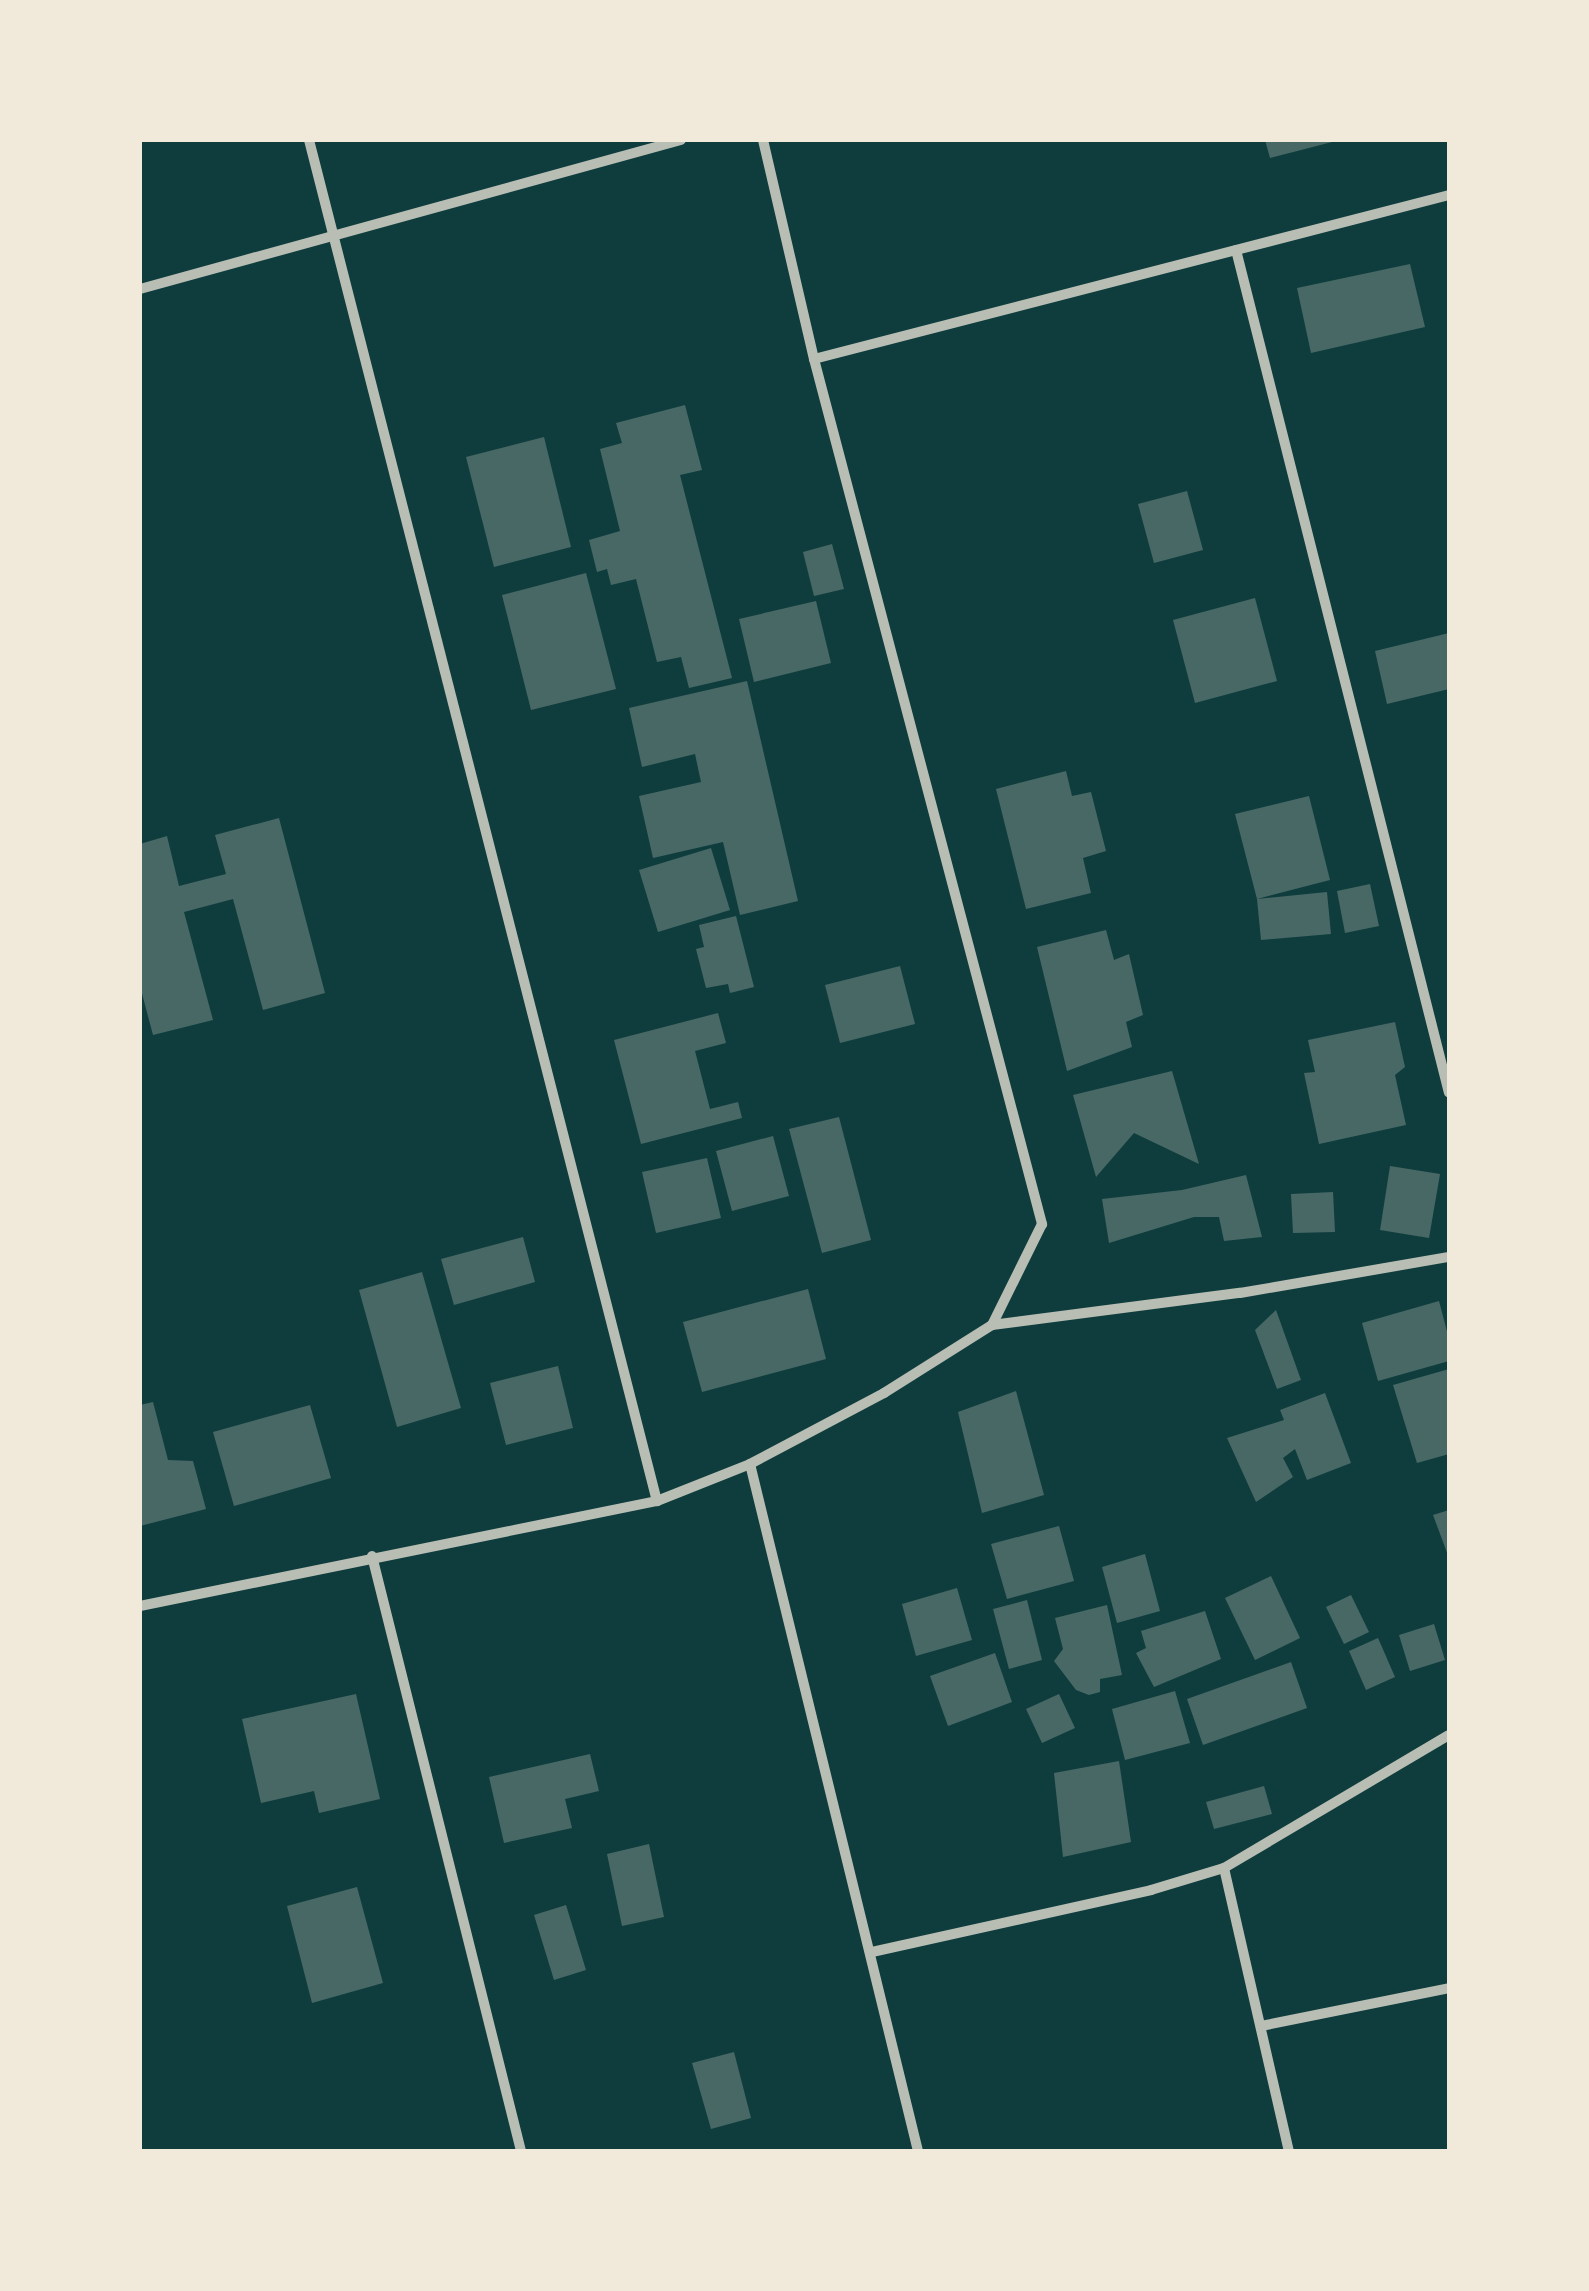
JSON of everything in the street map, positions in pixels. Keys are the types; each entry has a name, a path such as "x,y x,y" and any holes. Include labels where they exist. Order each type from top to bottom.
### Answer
{"street":[{"path":"309,140 658,1501"},
{"path":"140,289 681,140"},
{"path":"763,140 814,360 1042,1224 992,1325"},
{"path":"814,360 1449,195"},
{"path":"1236,250 1449,1093"},
{"path":"140,1606 658,1501 750,1464 884,1394 992,1325 1240,1294 1449,1257"},
{"path":"750,1464 918,2151"},
{"path":"372,1556 521,2151"},
{"path":"872,1952 1150,1890 1224,1868 1449,1735"},
{"path":"1224,1868 1289,2151"},
{"path":"1261,2026 1449,1988"}],"building":[{"path":"1265,140 1335,140 1336,141 1270,158"},
{"path":"1410,264 1425,327 1311,353 1297,288"},
{"path":"685,405 702,470 680,475 732,678 689,688 681,657 657,662 636,579 611,585 607,569 597,572 589,540 620,531 600,449 622,443 616,423"},
{"path":"544,437 571,547 494,567 466,457"},
{"path":"1187,491 1203,550 1154,563 1138,504"},
{"path":"832,544 844,589 814,596 803,552"},
{"path":"586,573 616,689 531,710 502,595"},
{"path":"1255,598 1277,681 1195,703 1173,620"},
{"path":"816,601 831,663 754,682 739,619"},
{"path":"1449,633 1449,689 1387,704 1375,651"},
{"path":"747,681 798,901 740,915 723,842 653,858 639,796 701,782 695,754 642,767 629,708"},
{"path":"1066,771 1072,796 1091,792 1106,851 1083,858 1091,893 1026,909 996,789"},
{"path":"1309,796 1330,880 1257,899 1235,814"},
{"path":"279,818 325,993 263,1010 233,899 184,912 213,1020 153,1035 140,986 140,844 167,836 179,886 226,874 215,835"},
{"path":"711,848 730,910 658,932 639,870"},
{"path":"1370,884 1379,926 1345,933 1337,891"},
{"path":"1327,892 1331,934 1261,940 1257,899"},
{"path":"736,916 754,987 730,993 728,984 706,988 696,949 704,947 699,925"},
{"path":"1106,930 1114,960 1129,954 1143,1015 1126,1022 1132,1047 1067,1071 1037,947"},
{"path":"900,966 915,1024 840,1043 825,985"},
{"path":"718,1013 726,1043 695,1051 710,1109 738,1102 742,1118 641,1144 614,1040"},
{"path":"1395,1022 1405,1067 1395,1075 1406,1125 1319,1144 1304,1073 1315,1072 1308,1040"},
{"path":"1172,1071 1199,1164 1134,1133 1096,1177 1073,1095"},
{"path":"839,1117 871,1240 822,1253 789,1129"},
{"path":"773,1136 789,1196 732,1211 716,1151"},
{"path":"707,1158 721,1218 656,1233 642,1172"},
{"path":"1390,1166 1440,1174 1429,1238 1380,1230"},
{"path":"1246,1175 1262,1237 1224,1241 1219,1217 1194,1217 1109,1243 1102,1199 1182,1190"},
{"path":"1333,1192 1335,1232 1293,1233 1291,1194"},
{"path":"523,1237 535,1282 454,1305 441,1259"},
{"path":"422,1272 461,1408 397,1427 359,1290"},
{"path":"808,1289 826,1359 702,1392 683,1322"},
{"path":"1439,1301 1449,1339 1449,1361 1378,1381 1362,1323"},
{"path":"1276,1310 1301,1380 1277,1389 1255,1330"},
{"path":"558,1366 573,1428 506,1445 490,1383"},
{"path":"1449,1369 1449,1454 1417,1463 1393,1385"},
{"path":"1016,1391 1044,1495 982,1513 958,1412"},
{"path":"1325,1393 1351,1463 1307,1480 1295,1449 1283,1458 1293,1477 1256,1502 1227,1438 1284,1420 1280,1410"},
{"path":"153,1402 168,1460 193,1461 206,1509 140,1526 140,1405"},
{"path":"310,1405 331,1478 234,1506 213,1432"},
{"path":"1449,1510 1449,1558 1433,1515"},
{"path":"1059,1526 1074,1581 1007,1599 991,1544"},
{"path":"1145,1554 1160,1611 1117,1623 1102,1567"},
{"path":"1271,1576 1300,1638 1255,1660 1225,1598"},
{"path":"957,1588 972,1640 916,1656 902,1604"},
{"path":"1351,1595 1369,1632 1344,1644 1326,1607"},
{"path":"1027,1600 1042,1660 1009,1669 993,1609"},
{"path":"1107,1605 1122,1675 1100,1679 1100,1692 1089,1695 1076,1690 1054,1661 1063,1649 1055,1618"},
{"path":"1205,1611 1221,1659 1154,1687 1136,1653 1146,1648 1141,1631"},
{"path":"1434,1624 1445,1660 1410,1671 1399,1635"},
{"path":"1378,1638 1395,1677 1366,1690 1349,1651"},
{"path":"995,1653 1012,1702 948,1726 930,1676"},
{"path":"1291,1662 1307,1708 1203,1745 1187,1699"},
{"path":"1175,1691 1190,1743 1125,1760 1112,1709"},
{"path":"356,1694 380,1799 319,1813 314,1791 261,1803 242,1719"},
{"path":"1059,1694 1075,1728 1042,1743 1026,1709"},
{"path":"590,1754 599,1791 565,1799 572,1828 504,1843 489,1777"},
{"path":"1119,1761 1131,1842 1063,1857 1054,1773"},
{"path":"1264,1786 1272,1814 1214,1829 1206,1802"},
{"path":"649,1844 664,1917 622,1926 607,1854"},
{"path":"357,1887 383,1983 312,2003 287,1906"},
{"path":"566,1905 586,1970 554,1980 534,1915"},
{"path":"734,2052 751,2118 711,2129 692,2063"}]}
